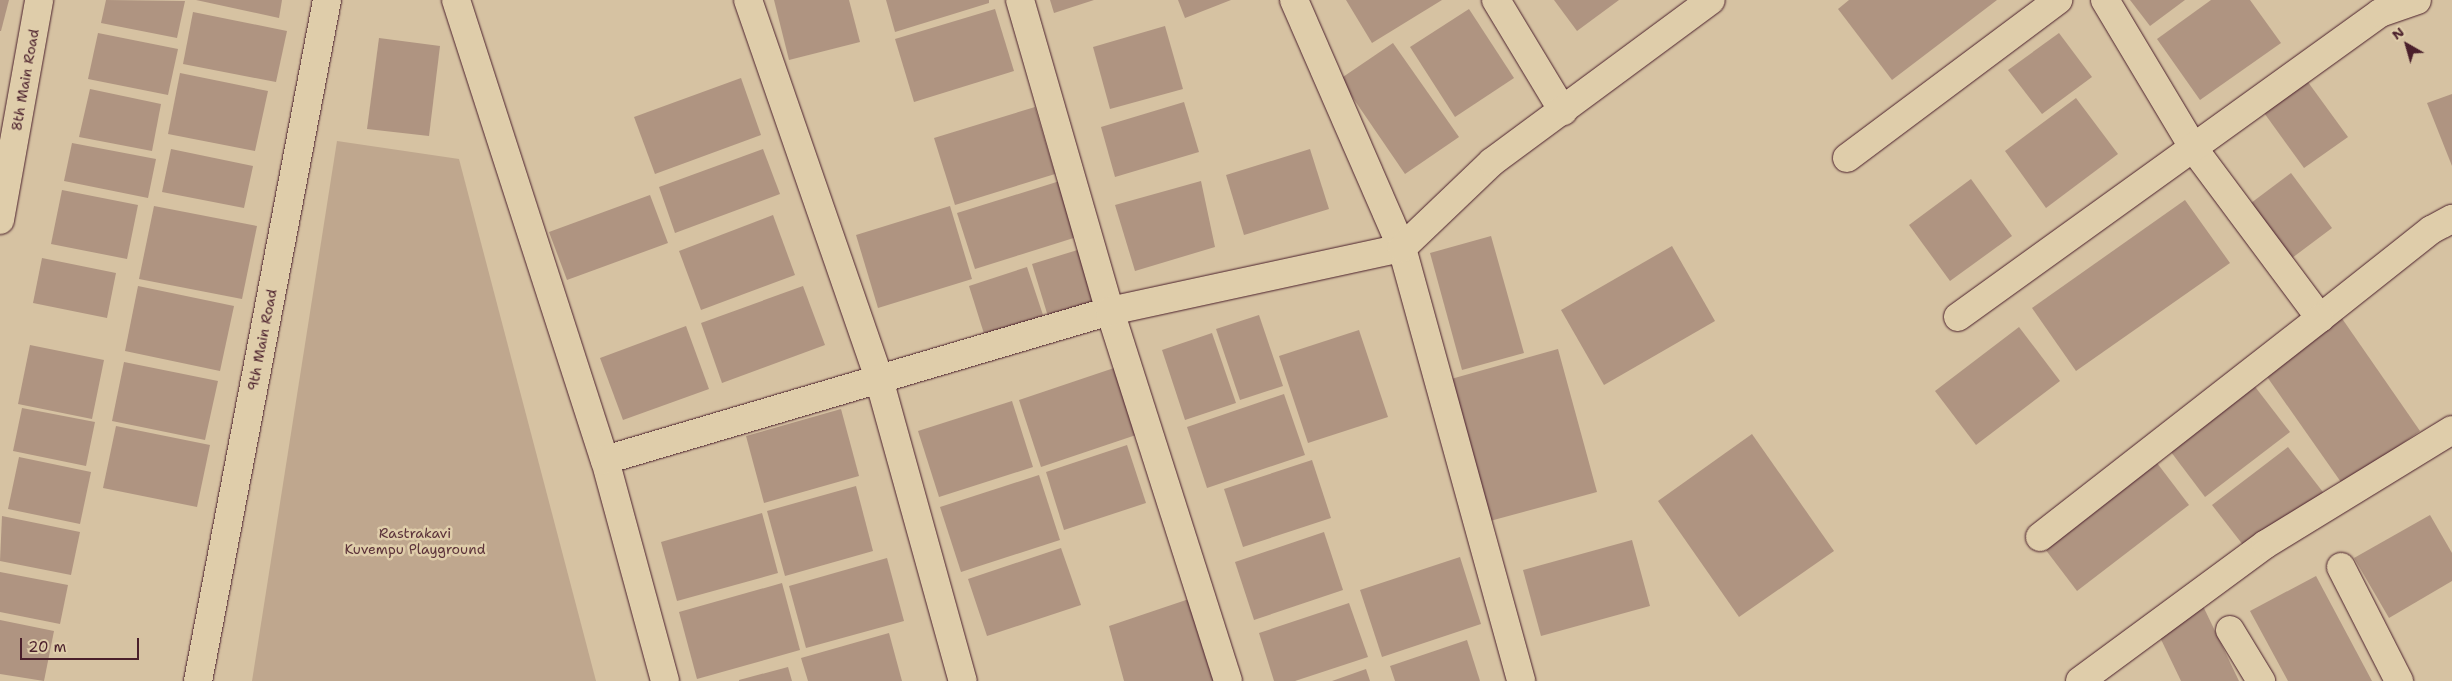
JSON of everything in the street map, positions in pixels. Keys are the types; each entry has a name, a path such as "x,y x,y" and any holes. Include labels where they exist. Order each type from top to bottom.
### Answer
{"street":[{"name":"8th Main Road","path":"0,220 39,0"},
{"name":"9th Main Road","path":"198,681 327,0"},
{"path":"456,0 605,460 664,681"},
{"path":"748,0 880,379 963,681"},
{"path":"1020,0 1110,311 1228,681"},
{"path":"1294,0 1402,248 1521,681"},
{"path":"1496,0 1563,111"},
{"path":"605,460 1110,311 1402,248 1492,162 1711,0"},
{"path":"1847,158 2058,0"},
{"path":"2105,0 2194,149 2320,318"},
{"path":"1958,317 2194,149 2377,7 2417,0"},
{"path":"2040,537 2432,230 2452,219"},
{"path":"2080,681 2266,544 2452,430"},
{"path":"2341,566 2399,681"},
{"path":"2230,630 2261,681"}],"green space":[{"name":"Rastrakavi Kuvempu Playground","path":"337,141 459,159 596,681 252,681"}],"building":[{"path":"0,0 9,0 1,31 0,31"},
{"path":"106,0 185,1 177,38 101,23"},
{"path":"196,0 282,0 279,18"},
{"path":"774,0 849,0 860,42 789,60"},
{"path":"886,0 989,0 989,3 895,32"},
{"path":"1050,0 1094,0 1054,13"},
{"path":"1178,0 1231,0 1185,18"},
{"path":"1346,0 1442,0 1372,43"},
{"path":"1554,0 1619,0 1577,31"},
{"path":"1849,0 1997,0 1892,80 1838,9"},
{"path":"2130,0 2185,0 2150,26"},
{"path":"2211,0 2250,0 2281,43 2200,100 2157,39"},
{"path":"995,9 1014,71 914,102 895,39"},
{"path":"1469,9 1514,78 1455,117 1410,47"},
{"path":"193,12 287,31 276,82 183,64"},
{"path":"1165,26 1183,89 1110,109 1093,47"},
{"path":"98,33 178,49 168,95 88,79"},
{"path":"2059,33 2092,77 2042,114 2008,70"},
{"path":"379,38 440,46 429,136 367,129"},
{"path":"1393,43 1459,137 1405,174 1340,79"},
{"path":"180,73 268,91 255,151 168,134"},
{"path":"741,78 761,135 655,174 634,117"},
{"path":"2305,78 2348,137 2304,168 2262,110"},
{"path":"90,89 161,104 152,151 79,137"},
{"path":"2452,94 2452,166 2427,103"},
{"path":"2076,98 2118,154 2046,208 2005,151"},
{"path":"1184,102 1199,152 1115,177 1101,127"},
{"path":"1035,107 1055,174 955,205 934,138"},
{"path":"72,143 156,159 148,198 64,181"},
{"path":"171,149 253,166 244,208 162,192"},
{"path":"763,149 780,194 675,233 659,187"},
{"path":"1310,149 1329,209 1244,235 1226,175"},
{"path":"2291,173 2332,228 2288,261 2247,206"},
{"path":"1971,179 2012,236 1950,281 1909,225"},
{"path":"1063,180 1080,236 975,269 957,213"},
{"path":"1201,181 1215,247 1135,271 1115,205"},
{"path":"62,190 138,205 127,259 51,244"},
{"path":"650,195 668,243 567,280 549,232"},
{"path":"2185,200 2230,263 2076,371 2032,308"},
{"path":"154,206 257,226 242,299 139,279"},
{"path":"950,206 972,279 878,308 856,235"},
{"path":"773,215 795,275 701,310 679,251"},
{"path":"1491,236 1524,353 1462,370 1430,253"},
{"path":"1672,246 1715,321 1604,385 1561,310"},
{"path":"1084,248 1102,307 1050,323 1032,264"},
{"path":"42,258 116,273 107,318 33,303"},
{"path":"1027,267 1045,321 986,340 969,286"},
{"path":"138,286 234,306 220,371 125,351"},
{"path":"803,286 825,345 722,383 701,323"},
{"path":"1259,315 1283,386 1240,400 1216,329"},
{"path":"2341,317 2420,431 2343,485 2263,371"},
{"path":"686,326 709,389 623,420 600,358"},
{"path":"2019,327 2060,381 1976,445 1935,391"},
{"path":"1359,330 1388,417 1308,443 1279,356"},
{"path":"1212,333 1236,403 1185,420 1162,350"},
{"path":"30,345 104,360 92,419 18,404"},
{"path":"1558,349 1597,492 1490,521 1451,379"},
{"path":"124,362 218,381 205,440 112,421"},
{"path":"1117,367 1139,434 1041,467 1019,400"},
{"path":"2253,384 2290,432 2205,497 2168,448"},
{"path":"1284,394 1305,455 1207,488 1187,427"},
{"path":"1012,401 1033,467 939,497 918,431"},
{"path":"22,408 95,422 86,466 13,451"},
{"path":"841,409 859,476 764,503 746,436"},
{"path":"116,426 210,445 197,507 103,488"},
{"path":"1752,434 1834,551 1739,617 1658,501"},
{"path":"1127,445 1146,503 1064,530 1046,472"},
{"path":"2288,447 2326,496 2250,554 2212,505"},
{"path":"19,457 91,472 80,524 8,509"},
{"path":"2154,459 2189,505 2077,591 2042,545"},
{"path":"1312,460 1331,518 1243,547 1224,489"},
{"path":"1039,475 1060,540 961,572 940,507"},
{"path":"856,486 873,551 785,576 767,511"},
{"path":"762,513 778,573 677,601 661,542"},
{"path":"2430,515 2452,553 2452,581 2389,618 2354,558"},
{"path":"2,516 80,532 71,575 0,561"},
{"path":"1324,532 1343,590 1254,620 1235,562"},
{"path":"1632,540 1650,606 1541,636 1523,570"},
{"path":"1061,548 1081,605 987,636 968,579"},
{"path":"1460,557 1481,624 1382,657 1360,590"},
{"path":"887,558 904,621 806,648 789,586"},
{"path":"0,572 68,585 60,624 0,612"},
{"path":"2316,576 2372,681 2288,681 2250,611"},
{"path":"782,583 800,650 697,679 679,612"},
{"path":"1189,599 1215,681 1124,681 1109,626"},
{"path":"1349,603 1368,657 1295,681 1274,681 1259,633"},
{"path":"2203,606 2239,681 2181,681 2156,629"},
{"path":"0,620 54,631 44,681 0,674"},
{"path":"889,633 902,681 808,681 801,658"},
{"path":"1467,640 1480,681 1395,681 1390,666"},
{"path":"788,667 792,681 739,681 739,680"},
{"path":"1366,669 1370,681 1332,681"}]}
